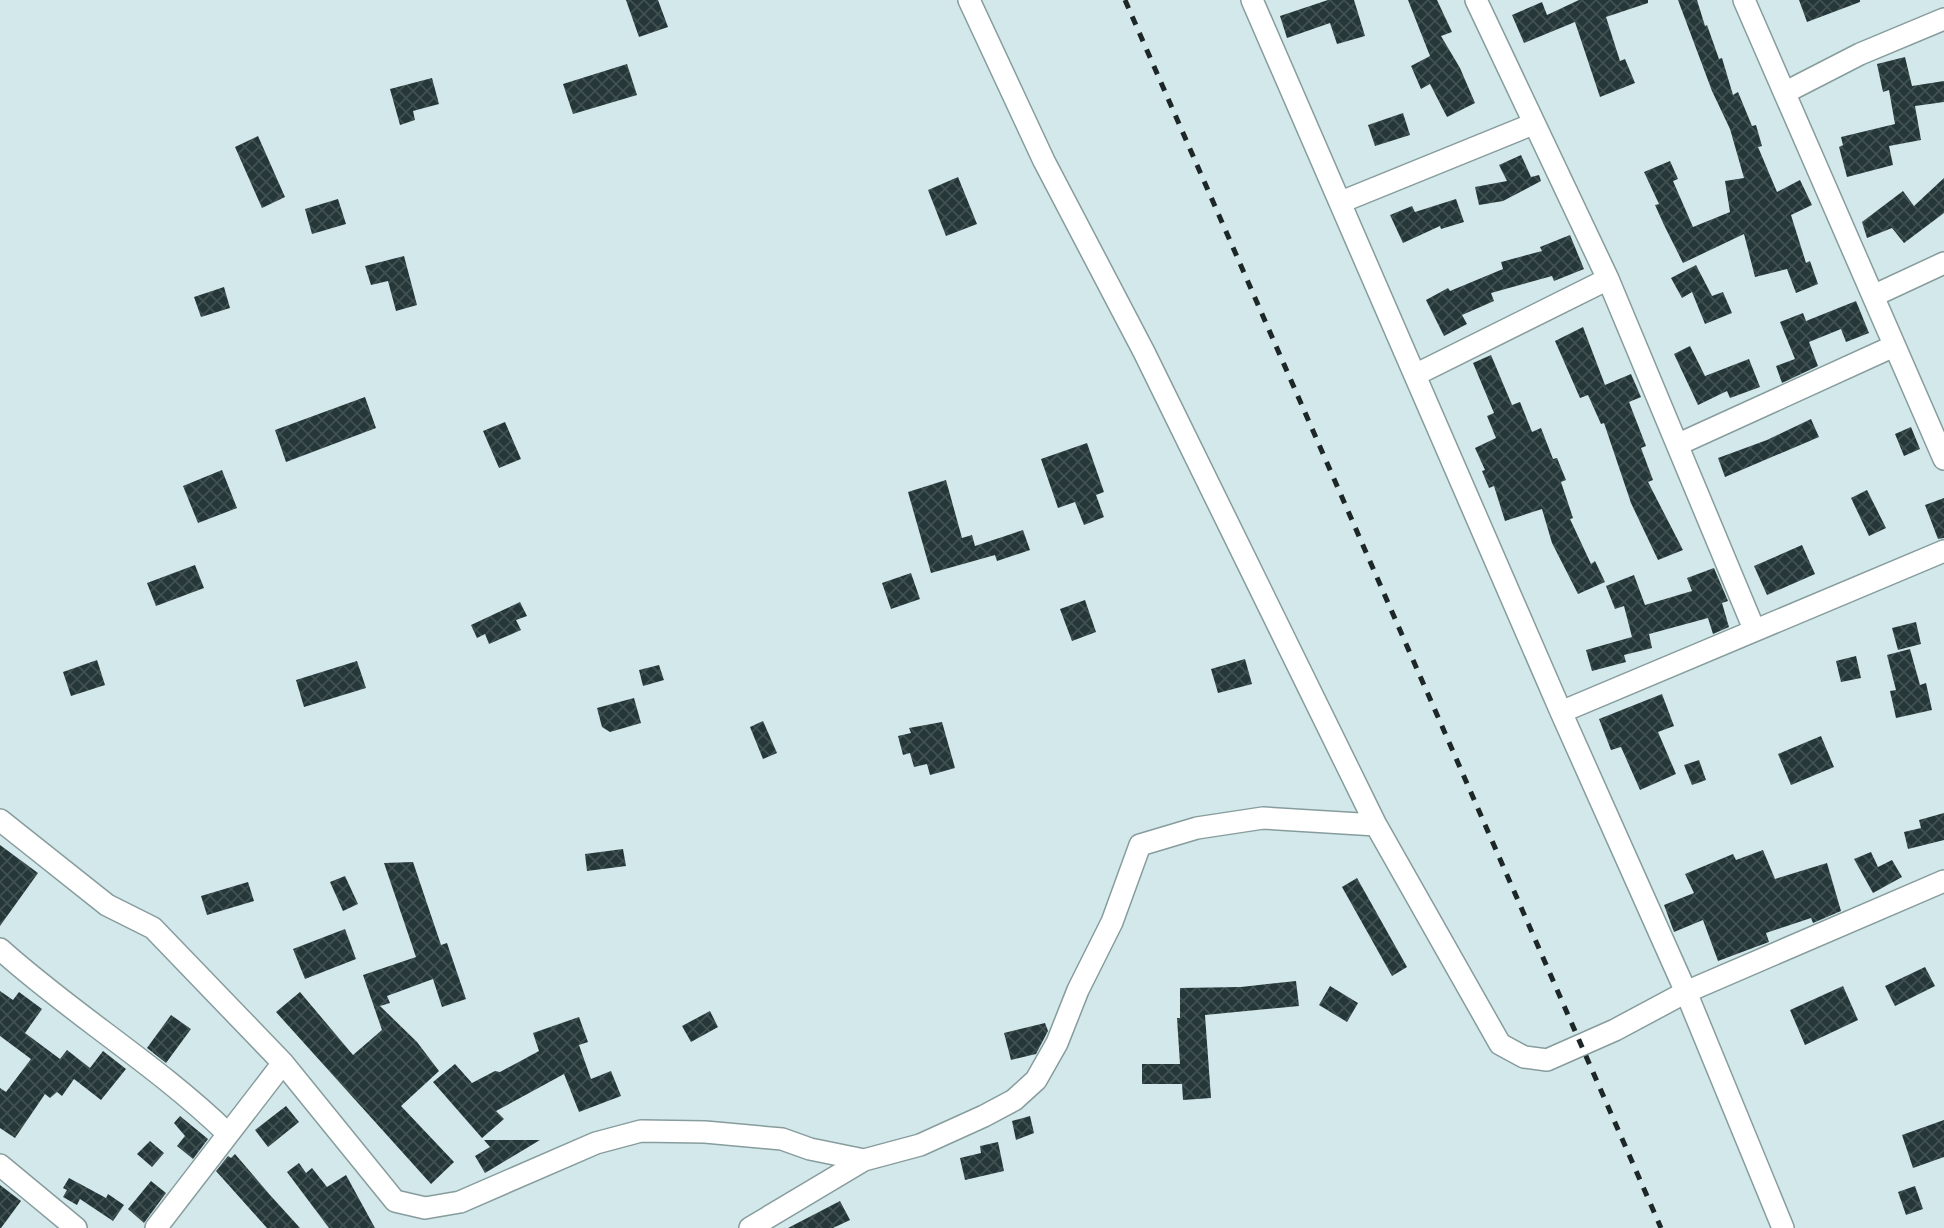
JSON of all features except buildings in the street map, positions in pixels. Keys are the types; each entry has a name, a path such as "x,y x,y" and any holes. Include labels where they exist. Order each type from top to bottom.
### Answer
{"street":[{"path":"969,0 1044,161 1144,352 1376,825 1500,1044 1514,1053 1547,1060 1615,1030 1686,992 1944,881"},
{"path":"1252,0 1561,712 1686,992 1783,1228"},
{"path":"1476,0 1608,279 1754,629"},
{"path":"1744,0 1944,459"},
{"path":"1786,92 1860,54 1944,19"},
{"path":"1341,202 1533,124"},
{"path":"1873,296 1944,263"},
{"path":"1415,375 1608,279"},
{"path":"1679,444 1894,346"},
{"path":"1561,712 1944,551"},
{"path":"750,1228 864,1160 920,1145 984,1116 1014,1100 1036,1080 1057,1043 1078,990 1112,922 1140,845 1196,828 1264,818 1376,825"},
{"path":"0,820 107,905 153,928 282,1063 396,1201 425,1208 460,1202 596,1143 641,1131 705,1132 782,1139 810,1149 864,1160"},
{"path":"0,949 24,971 147,1062 227,1133"},
{"path":"156,1228 282,1063"},
{"path":"0,1165 76,1228"}],"railway":[{"path":"1125,0 1661,1228"}]}
